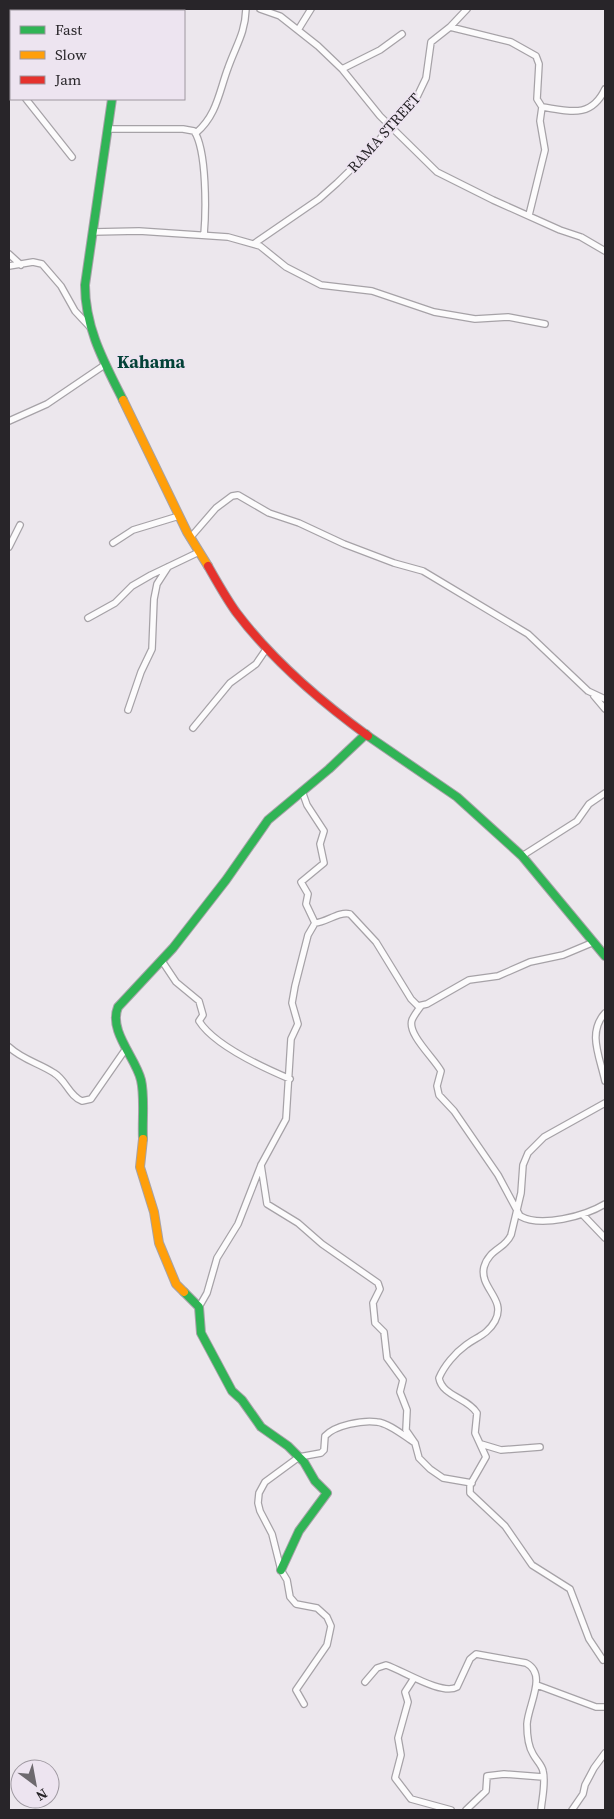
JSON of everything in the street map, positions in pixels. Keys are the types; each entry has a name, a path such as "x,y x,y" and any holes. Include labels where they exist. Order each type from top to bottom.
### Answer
{"main road":[{"path":"112,100 85,285 85,308 89,326 106,364 190,538 236,612 267,648 315,695 366,734 457,797 522,856 605,956"},
{"path":"282,1570 299,1531 327,1496 326,1491 316,1481 299,1457 288,1446 261,1427 242,1400 232,1391 214,1354 201,1333 198,1307 176,1284 159,1243 154,1212 140,1167 143,1144 140,1075 125,1050 115,1021 117,1009 162,961 226,880 268,820 366,734"}],"street":[{"path":"196,133 210,118 219,99 227,70 244,34 246,9"},
{"path":"260,9 276,13 342,69 380,116 437,172 581,237 605,251"},
{"path":"298,30 311,9"},
{"name":"RAMA STREET","path":"255,243 319,199 368,153 420,94 426,78 431,42 450,27 467,9"},
{"path":"450,27 505,40 536,56 539,64 537,99 542,107 540,121 545,150 529,215"},
{"path":"342,69 380,50 402,34"},
{"path":"542,107 582,111 598,103 605,89"},
{"path":"27,100 72,157"},
{"path":"107,129 192,129 196,133 207,205 204,235"},
{"path":"93,232 139,231 228,237 255,243 286,267 321,285 372,291 434,312 475,319 508,317 545,324"},
{"path":"9,254 21,265"},
{"path":"9,266 38,262 46,267 61,286 75,311 89,326"},
{"path":"9,422 47,404 106,364"},
{"path":"190,538 216,508 232,496 238,495 277,516 299,523 344,544 394,563 423,571 528,634 594,696 605,709"},
{"path":"113,543 133,530 178,516"},
{"path":"9,547 20,526"},
{"path":"88,618 114,603 132,586 199,552"},
{"path":"128,710 141,672 152,649 154,598 157,584 168,567"},
{"path":"193,728 230,683 256,664 267,648"},
{"path":"594,696 605,699"},
{"path":"302,791 307,805 324,831 320,844 324,863 301,882 308,894 306,904 315,923"},
{"path":"522,856 577,821 589,804 605,793"},
{"path":"198,1307 207,1293 216,1258 241,1219 261,1165 286,1119 292,1039 298,1024 292,1003 308,935 315,923 326,921 345,913 350,914 376,942 415,1004 421,1006"},
{"path":"594,942 563,955 530,962 498,976 469,980 421,1006 412,1020 412,1025 421,1045 441,1071 437,1086 439,1095 454,1111 498,1175 517,1211 524,1218 555,1220 583,1215 605,1204"},
{"path":"162,961 176,982 199,1001 203,1015 199,1021 205,1030 242,1056 290,1080"},
{"path":"605,1013 596,1026 594,1037 605,1080"},
{"path":"9,1048 23,1059 55,1074 74,1096 82,1101 91,1099 125,1050"},
{"path":"603,1660 589,1639 570,1589 532,1565 505,1526 470,1493 472,1483 486,1458 475,1433 477,1413 474,1408 443,1388 439,1378 442,1370 461,1350 491,1328 497,1318 499,1309 497,1301 484,1278 484,1267 494,1250 509,1241 517,1211 523,1165 528,1153 544,1137 605,1103"},
{"path":"261,1165 267,1204 298,1223 322,1244 379,1284 380,1289 373,1303 375,1321 384,1332 387,1358 403,1380 400,1392 407,1410 405,1428 415,1443 419,1458 443,1478 472,1483"},
{"path":"583,1215 605,1238"},
{"path":"304,1704 296,1690 327,1645 331,1626 326,1615 315,1607 294,1602 288,1594 288,1582 282,1570 273,1538 258,1503 259,1493 265,1482 299,1457 321,1453 325,1447 325,1436 330,1431 360,1423 379,1422 415,1443"},
{"path":"480,1444 501,1450 540,1447"},
{"path":"365,1682 382,1665 433,1686 455,1689 470,1658 476,1654 529,1665 535,1672 537,1685 529,1710 527,1729 530,1747 543,1769 542,1810"},
{"path":"414,1678 405,1692 408,1702 398,1738 401,1756 395,1778 411,1799 451,1810"},
{"path":"537,1685 596,1707 605,1707"},
{"path":"572,1810 584,1794 585,1785 605,1753"},
{"path":"466,1810 486,1791 487,1776 504,1774 543,1777"}],"traffic: fast":[{"path":"112,100 85,285 88,316 92,330 123,400"},
{"path":"143,1139 141,1080 120,1035 116,1016 118,1007 173,948 226,880 268,820 329,769 366,734"},
{"path":"368,736 457,797 522,856 605,956"},
{"path":"184,1292 199,1307 201,1333 232,1391 242,1400 261,1427 288,1446 304,1462 315,1481 327,1493 299,1531 281,1570"}],"traffic: slow":[{"path":"123,400 187,532 208,566"},
{"path":"143,1139 140,1167 154,1212 159,1243 176,1284 184,1292"}],"traffic: jam":[{"path":"208,566 236,612 265,647 332,709 368,736"}],"district":[{"name":"Kahama","path":"151,362"}]}
